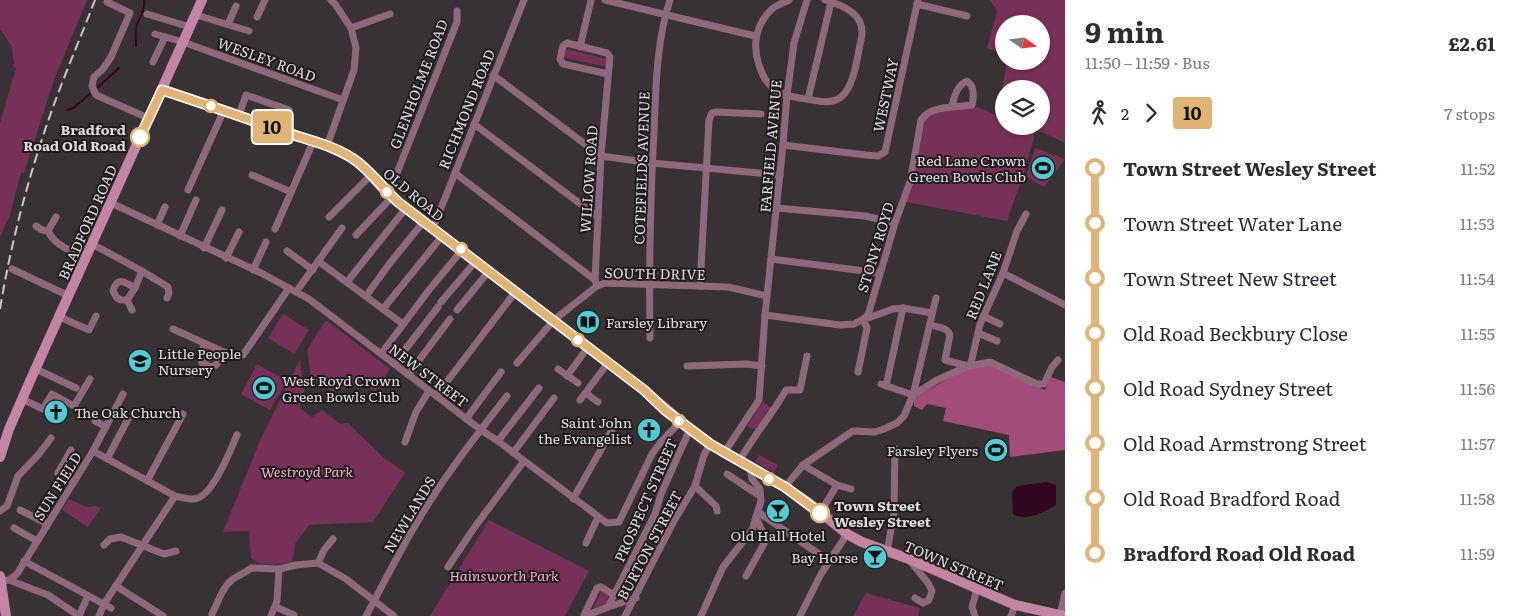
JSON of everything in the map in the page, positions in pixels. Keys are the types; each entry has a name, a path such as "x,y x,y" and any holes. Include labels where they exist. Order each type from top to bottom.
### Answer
{"main road":[{"name":"BRADFORD ROAD","path":"0,456 9,428 202,0"},
{"name":"OLD ROAD","path":"162,90 327,146 361,164 390,195 406,208 644,390 690,430"},
{"name":"TOWN STREET","path":"690,430 724,453 785,487 847,534 862,542 1034,613 1063,616"},
{"path":"4,579 6,616"}],"street":[{"path":"257,17 265,0"},
{"path":"327,146 354,70 356,48 352,28 331,0"},
{"name":"RICHMOND ROAD","path":"433,228 524,0"},
{"path":"591,0 580,47 567,43 564,46 560,60 563,64 608,74"},
{"name":"COTEFIELDS AVENUE","path":"650,338 649,285 652,163 657,63 665,15 670,0"},
{"path":"788,0 773,8 765,17 755,36 756,56 763,77 776,91 787,95 808,99 828,102 840,98 847,91 851,82 862,34 859,20 855,13 844,6 828,1 808,99"},
{"name":"FARFIELD AVENUE","path":"724,453 759,400 767,296 787,95 794,43 807,0"},
{"path":"610,1 755,36"},
{"path":"107,2 130,13 111,58 94,77 92,90 96,95 148,118"},
{"path":"917,2 967,16"},
{"name":"WESTWAY","path":"783,145 878,156 885,152 917,2"},
{"path":"228,24 236,6"},
{"name":"GLENHOLME ROAD","path":"390,195 457,22 457,11"},
{"path":"147,14 190,27"},
{"path":"352,28 390,14"},
{"path":"196,15 249,31"},
{"name":"WESLEY ROAD","path":"155,34 183,42 343,100"},
{"path":"153,62 165,37"},
{"name":"WILLOW ROAD","path":"580,47 607,53 610,57 601,156 596,283"},
{"path":"493,74 601,156 652,163 780,175"},
{"path":"239,115 246,95 289,110 281,130"},
{"name":"STONY ROYD","path":"863,319 868,315 895,224 910,182 921,120 924,115 931,111 952,107"},
{"path":"188,190 224,110"},
{"path":"700,286 708,120 712,113 716,112 761,114"},
{"path":"474,124 598,217"},
{"path":"275,229 313,142"},
{"path":"455,173 596,283"},
{"path":"252,175 291,192"},
{"path":"328,217 370,175"},
{"path":"356,235 390,195"},
{"path":"180,236 196,200"},
{"name":"NEW STREET","path":"111,203 253,270 309,299 466,419 607,523 619,522 652,454 680,422"},
{"path":"157,225 165,207"},
{"path":"347,282 406,208"},
{"path":"777,208 865,216 895,224"},
{"path":"204,248 222,210"},
{"name":"RED LANE","path":"968,366 983,316 1003,273 1017,231 1026,214"},
{"path":"48,231 56,217"},
{"path":"366,296 424,221"},
{"path":"36,226 48,231"},
{"path":"173,329 234,356 243,355 275,308 312,270 342,228"},
{"path":"48,231 50,236 60,245 72,252 87,256"},
{"path":"226,258 239,232"},
{"path":"384,309 442,235"},
{"path":"253,270 266,242"},
{"path":"92,244 168,287 169,293 166,298"},
{"path":"381,354 462,250"},
{"path":"287,251 312,270"},
{"path":"771,259 880,273"},
{"path":"318,261 403,324"},
{"path":"394,364 476,261"},
{"path":"12,268 69,296"},
{"path":"127,300 135,288 142,271"},
{"path":"457,310 489,271"},
{"path":"1003,273 1065,305"},
{"path":"127,300 117,298 113,291 114,286 121,281 135,288"},
{"name":"SOUTH DRIVE","path":"517,363 554,320 596,283 728,287 767,296"},
{"path":"436,396 516,292"},
{"path":"785,487 803,465 853,431 875,432 897,423 904,416 913,395 936,298"},
{"path":"127,300 132,310"},
{"path":"903,308 884,385 913,395"},
{"path":"766,314 840,325 854,324 893,309 903,308 932,313"},
{"path":"60,317 89,330 96,316"},
{"path":"983,316 1000,324"},
{"path":"408,374 450,319"},
{"path":"858,372 867,328 863,319"},
{"path":"930,325 945,329 950,334 945,360 968,366"},
{"path":"978,333 997,341"},
{"path":"205,344 200,359 202,363 211,367 216,365 226,353"},
{"path":"567,376 588,347"},
{"path":"739,462 786,390 800,390 807,356"},
{"path":"913,395 937,380 968,366 990,362 1037,384 1044,384 1052,367 1058,360"},
{"path":"580,400 608,363"},
{"path":"687,366 746,364 762,366"},
{"path":"36,369 76,388"},
{"path":"558,369 578,383"},
{"path":"466,419 501,372"},
{"path":"22,399 43,408 52,394 74,406 90,379"},
{"path":"498,441 539,388"},
{"path":"405,442 416,412 430,391"},
{"path":"586,393 598,402"},
{"name":"SUN FIELD","path":"4,579 17,574 93,451 123,394"},
{"name":"NEWLANDS","path":"366,616 434,495 508,396"},
{"path":"513,452 554,398"},
{"path":"147,481 183,414"},
{"path":"107,459 128,419"},
{"path":"95,421 106,427"},
{"path":"574,499 612,430"},
{"name":"PROSPECT STREET","path":"608,607 655,514 661,494 690,430"},
{"path":"93,451 174,496 187,499 198,498 216,479 237,435"},
{"path":"0,511 7,506 18,476 51,438"},
{"name":"BURTON STREET","path":"625,616 636,598 674,521 695,486 704,455 710,444"},
{"path":"887,552 894,513 895,449"},
{"path":"71,450 58,473 74,482"},
{"path":"448,567 474,528 524,461"},
{"path":"803,465 837,485 851,489"},
{"path":"701,616 722,568 752,530 761,501 760,490 752,479 750,468"},
{"path":"728,477 760,496"},
{"path":"820,513 837,485"},
{"path":"695,486 716,506 717,511"},
{"path":"99,616 108,606 116,586 174,496"},
{"path":"20,510 48,524"},
{"path":"746,576 766,540 757,514"},
{"path":"757,514 829,561"},
{"path":"586,543 598,517"},
{"path":"14,528 37,541"},
{"path":"800,616 821,574 847,534"},
{"path":"104,545 110,539 121,538 164,554 176,551"},
{"path":"318,563 324,550 333,539"},
{"path":"909,560 928,583 932,591 929,600 923,603 915,598"},
{"path":"24,561 108,606"},
{"path":"212,614 227,584 235,577 254,568 278,569 318,563 346,579 394,616"},
{"path":"271,616 276,607 278,569"},
{"path":"4,579 48,595 79,616 86,600"},
{"path":"116,586 163,616"},
{"path":"614,595 601,587 597,588 584,615 636,598"},
{"path":"975,616 972,607 977,589"},
{"path":"1063,616 1065,593"},
{"path":"1011,616 1015,605"},
{"path":"276,607 294,615"}],"green space":[{"path":"0,0 87,0 54,80 24,173 21,172 10,215 0,237 0,123 16,68 13,67 11,45 0,29"},
{"path":"990,0 1065,0 1065,143 1048,135 1050,135 1050,80 1004,80 1005,70 1050,70 1050,15 996,15 997,11"},
{"path":"995,18 995,51 987,48"},
{"path":"565,49 608,59 607,67 562,57"},
{"path":"978,107 995,115 995,135 1034,135 1024,173 1007,221 906,202 913,182 924,120 939,111"},
{"name":"Red Lane Crown Green Bowls Club","path":"1035,148 1065,159 1044,187 1026,177"},
{"path":"283,314 309,330 294,354 268,338"},
{"path":"326,320 390,369 375,392 358,380 353,387 332,391 311,377 307,350"},
{"path":"209,348 214,350 216,355 214,360 209,362 204,360 202,355 204,350"},
{"name":"Westroyd Park","path":"300,359 304,391 300,408 312,417 322,410 340,424 348,423 383,457 405,473 373,522 309,525 295,544 292,562 265,564 251,558 249,531 223,532 259,443"},
{"name":"West Royd Crown Green Bowls Club","path":"257,364 287,381 270,410 241,394"},
{"path":"763,402 772,408 755,430 747,426"},
{"path":"759,455 778,465 774,472 755,462"},
{"path":"69,499 86,507 96,506 101,508 88,527 62,510"},
{"name":"Hainsworth Park","path":"489,520 589,571 565,616 430,616"},
{"path":"601,592 608,595 608,598 605,605 594,609 594,606"},
{"path":"866,593 920,608 918,616 853,616"}],"shaded area":[{"path":"990,363 1045,390 1051,377 1065,382 1065,450 1010,457 1009,435 943,421 946,408 927,404 922,410 914,406 914,399 919,395 969,367"},
{"path":"1046,482 1056,485 1056,505 1029,517 1013,514 1012,492 1017,486"}],"waterway":[{"path":"136,46 136,27 143,10 144,0"},
{"path":"97,88 119,68"},
{"path":"67,110 73,108 90,94"}],"railway":[{"path":"0,309 15,233 36,159 57,96 95,0"}],"bus line":[{"name":"10","path":"140,137 162,90 327,146 350,157 361,164 382,188 398,202 644,390 690,430 724,453 785,487 820,513"}],"place":[{"name":"Bradford Road Old Road","path":"140,137"},
{"name":"Red Lane Crown Green Bowls Club","path":"1043,168"},
{"name":"Farsley Library","path":"588,322"},
{"name":"Little People Nursery","path":"140,361"},
{"name":"West Royd Crown Green Bowls Club","path":"264,388"},
{"name":"The Oak Church","path":"56,412"},
{"name":"Saint John the Evangelist","path":"649,430"},
{"name":"Farsley Flyers","path":"996,450"},
{"name":"Old Hall Hotel","path":"778,511"},
{"name":"Town Street Wesley Street","path":"820,513"},
{"name":"Bay Horse","path":"875,557"}]}
